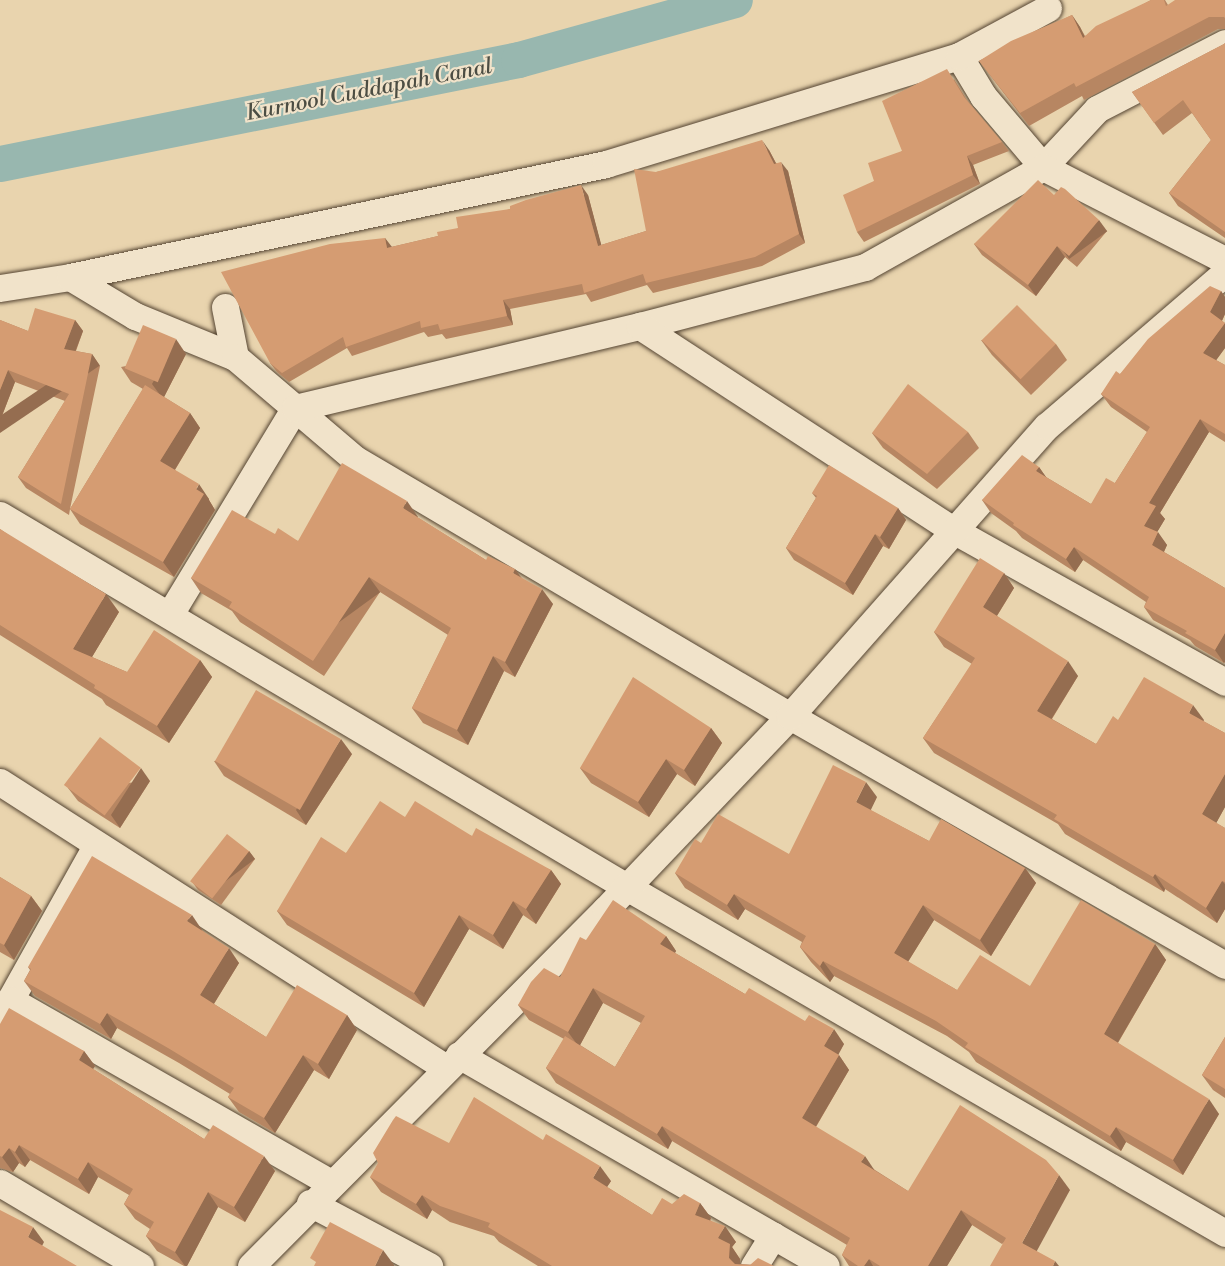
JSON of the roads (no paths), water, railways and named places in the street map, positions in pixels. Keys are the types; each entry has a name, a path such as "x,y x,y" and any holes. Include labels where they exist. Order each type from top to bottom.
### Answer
{"street":[{"path":"0,288 70,277 606,164 958,56 1048,8"},
{"path":"170,614 295,408 640,326 865,267 1043,167 1097,109 1225,43"},
{"path":"958,56 983,96 1043,167 1225,260"},
{"path":"250,1266 790,716 1047,426 1225,273"},
{"path":"70,277 135,316 235,357 355,459 790,716 1225,965"},
{"path":"225,308 235,357"},
{"path":"640,326 955,531 1225,682"},
{"path":"0,515 625,885 1225,1233"},
{"path":"0,782 96,846 452,1061 826,1266"},
{"path":"96,846 5,1007 331,1182"},
{"path":"0,1183 140,1266"},
{"path":"310,1203 429,1266"},
{"path":"754,1266 773,1236"}],"waterway":[{"name":"Kurnool Cuddapah Canal","path":"0,164 519,60 735,0"}]}
